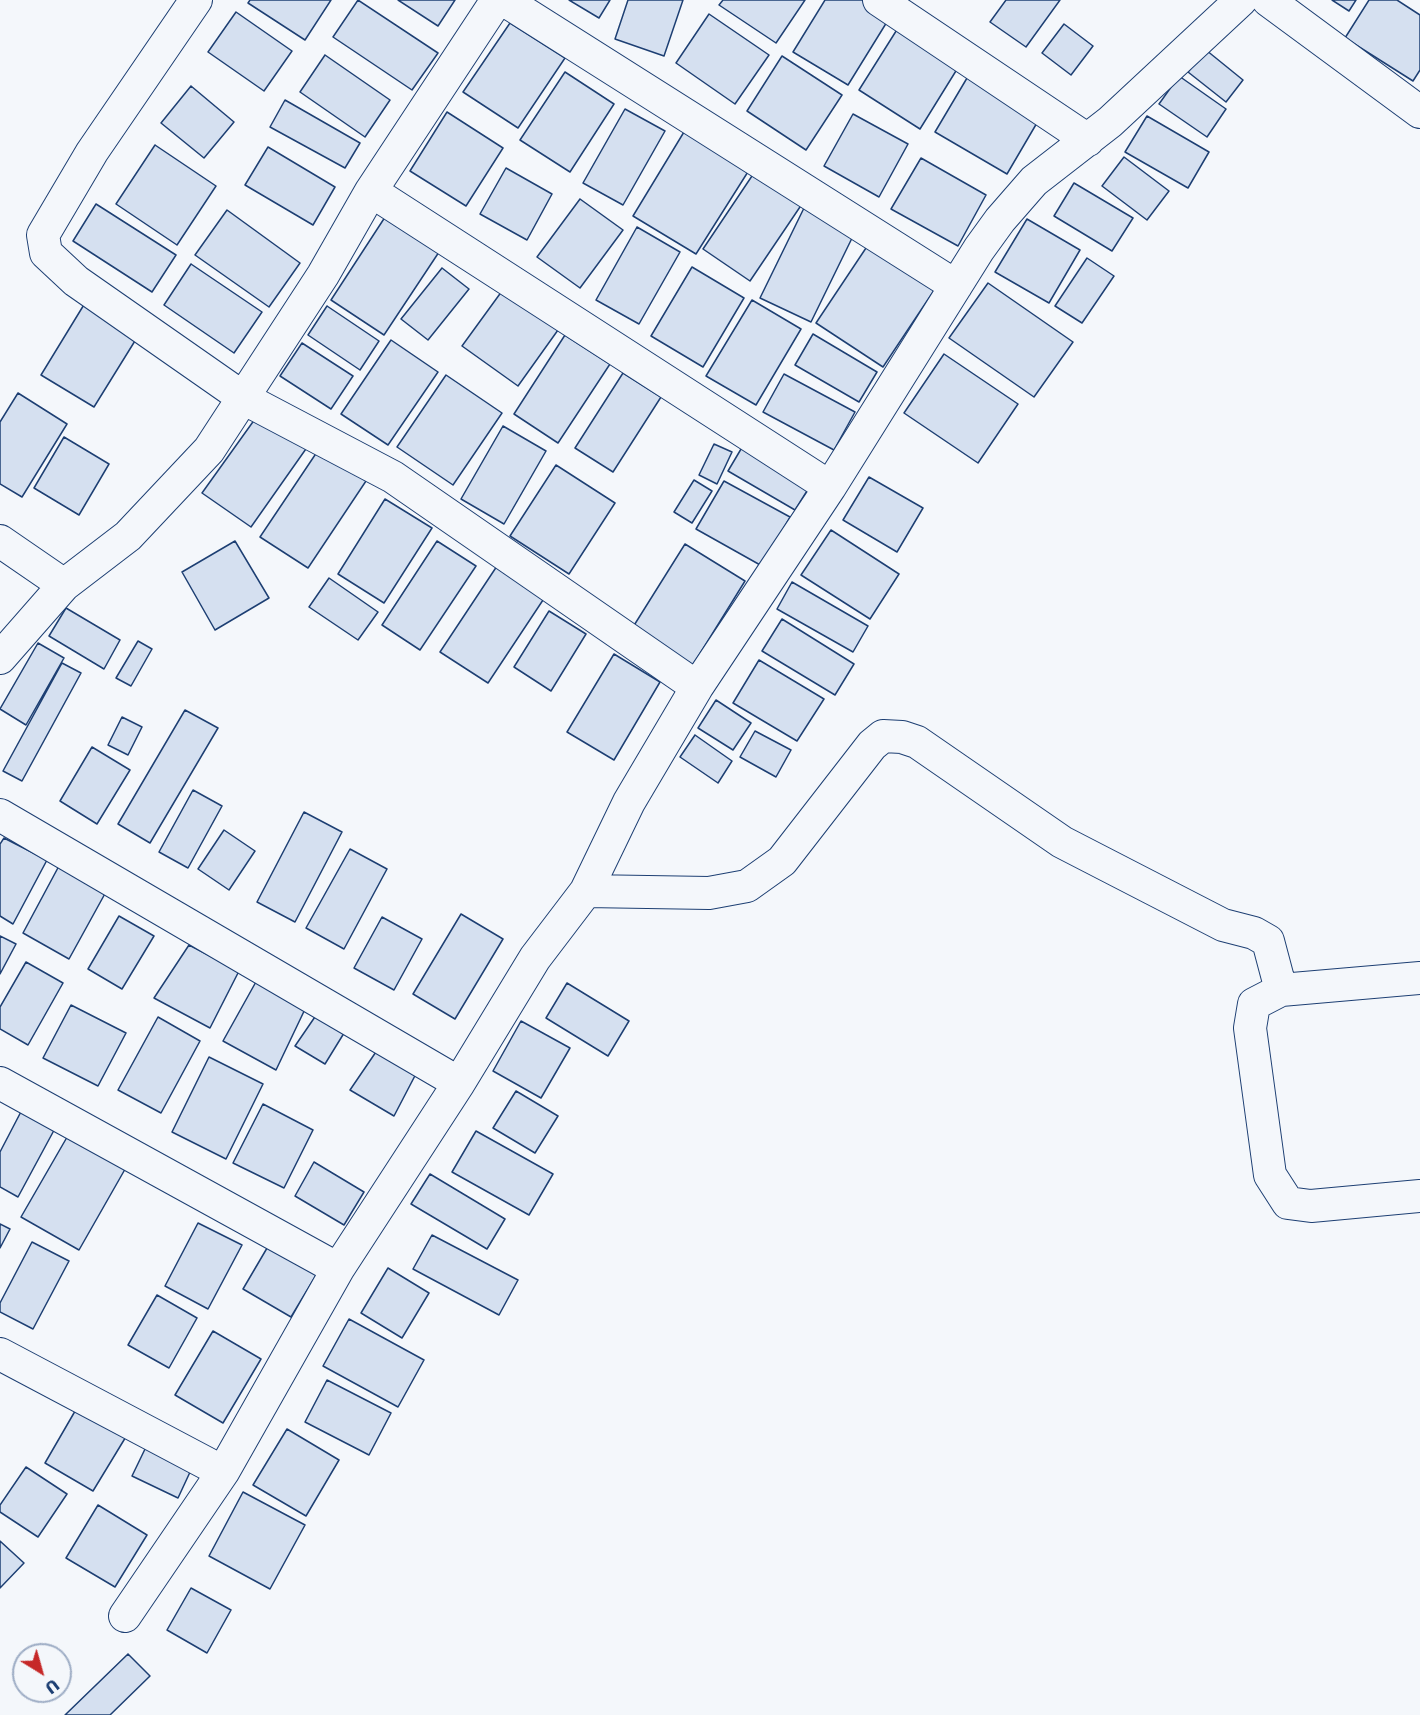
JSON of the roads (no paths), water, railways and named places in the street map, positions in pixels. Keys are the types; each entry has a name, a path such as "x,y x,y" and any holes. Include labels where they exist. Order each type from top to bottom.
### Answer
{"street":[{"path":"196,0 92,152 43,235 46,253 76,281 245,399 393,477 697,687"},
{"path":"0,658 64,585 128,536 209,450 245,399 323,275 371,191 497,0"},
{"path":"504,0 956,286"},
{"path":"879,0 1088,140"},
{"path":"125,1616 223,1473 338,1269 459,1083 535,957 586,891 628,802 697,687 830,487 1000,220 1034,181 1088,140 1241,0"},
{"path":"1268,0 1420,112"},
{"path":"371,191 830,487"},
{"path":"0,541 64,585"},
{"path":"586,891 709,893 747,886 782,861 872,745 883,736 902,737 917,742 1062,842 1223,925 1254,933 1268,941 1281,990"},
{"path":"0,815 459,1083"},
{"path":"1420,978 1281,990 1254,1004 1250,1028 1270,1175 1288,1203 1311,1206 1420,1196"},
{"path":"0,1083 338,1269"},
{"path":"0,1353 223,1473"}]}
